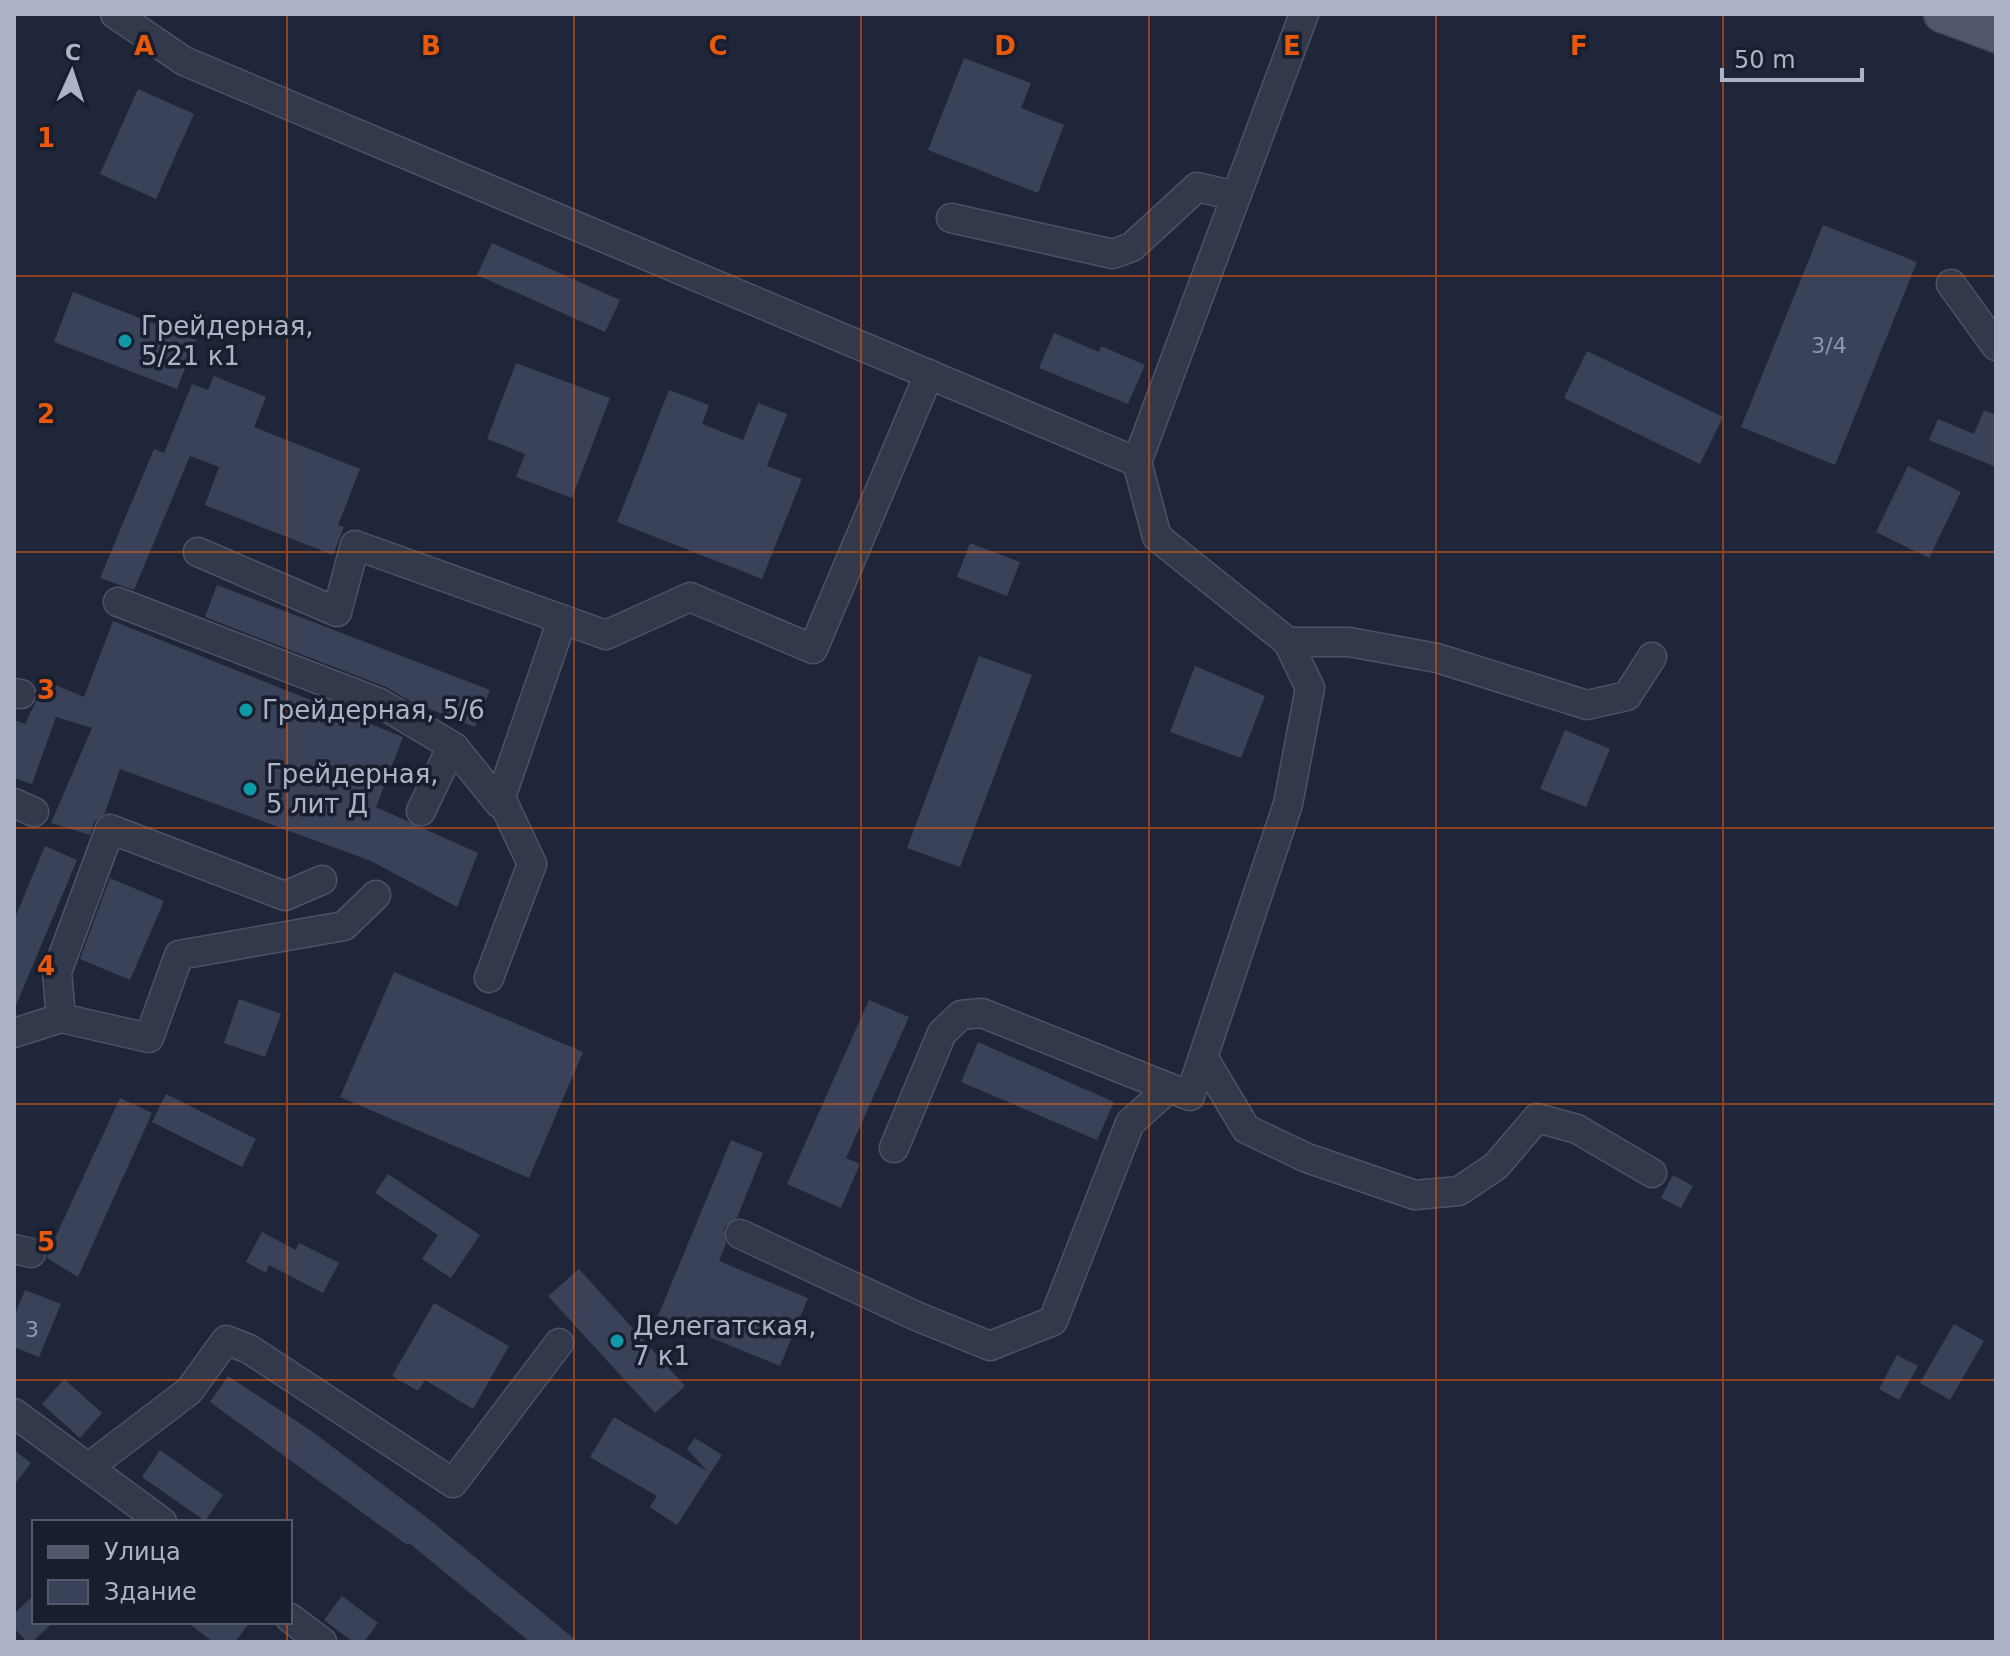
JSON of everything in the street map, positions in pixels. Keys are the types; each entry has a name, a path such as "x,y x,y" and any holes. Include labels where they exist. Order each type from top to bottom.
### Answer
{"main road":[{"path":"1942,14 1996,34"}],"street":[{"path":"115,14 184,61 1137,462"},
{"path":"894,1148 942,1033 961,1015 982,1013 1190,1096 1288,804 1310,688 1288,642 1157,537 1137,462 1304,14"},
{"path":"951,218 1113,254 1132,247 1197,187 1236,196"},
{"path":"1951,284 1996,346"},
{"path":"198,552 337,612 355,545 606,635 690,597 813,649 929,374"},
{"path":"118,602 380,703 452,746 499,803 562,620"},
{"path":"1288,642 1349,642 1437,658 1587,705 1627,696 1652,657"},
{"path":"421,811 452,746"},
{"path":"489,978 532,864 501,798"},
{"path":"61,1018 57,972 110,829 285,896 322,880"},
{"path":"14,1033 61,1018 149,1038 179,955 344,926 376,895"},
{"path":"1203,1057 1246,1129 1307,1158 1415,1195 1459,1191 1496,1166 1537,1118 1577,1129 1652,1173"},
{"path":"740,1234 916,1316 990,1346 1053,1321 1130,1123 1169,1088"},
{"path":"89,1467 189,1391 226,1340 249,1349 453,1483 559,1343"},
{"path":"14,1413 159,1520"},
{"path":"292,1620 321,1642"}],"building":[{"path":"964,58 1031,83 1021,108 1064,125 1038,193 928,150"},
{"path":"138,89 194,114 156,199 100,174"},
{"path":"1823,225 1917,262 1835,465 1741,427"},
{"path":"492,243 620,300 605,332 477,275"},
{"name":"Грейдерная, 5/21 к1","path":"73,292 196,340 177,389 54,342"},
{"path":"1054,333 1099,352 1101,346 1145,365 1128,404 1039,368"},
{"path":"1587,351 1723,417 1700,464 1564,398"},
{"path":"516,363 610,398 572,498 516,477 525,454 487,439"},
{"path":"214,376 266,397 254,427 360,469 338,525 344,527 333,555 205,505 219,467 190,456 134,590 100,578 154,449 164,453 192,384 208,390"},
{"path":"669,390 709,405 702,424 743,440 758,403 787,414 767,466 802,479 762,579 617,522"},
{"path":"1984,410 1996,415 1996,467 1929,440 1938,419 1974,434"},
{"path":"1908,466 1961,492 1929,558 1876,532"},
{"path":"970,543 1020,562 1007,596 957,577"},
{"path":"217,585 490,690 475,727 412,702 386,687 205,617"},
{"path":"113,621 403,737 376,807 478,853 457,907 371,861 120,769 105,813 94,822 90,835 51,823 92,728 56,717 32,784 14,778 14,720 25,724 46,681 84,697"},
{"path":"979,656 1032,675 960,867 907,848"},
{"path":"1195,666 1265,696 1241,758 1170,732"},
{"path":"1565,730 1610,749 1586,807 1540,789"},
{"path":"45,846 77,860 14,1010 14,920"},
{"path":"110,878 164,901 130,980 80,959"},
{"path":"394,972 583,1052 529,1178 340,1097"},
{"path":"239,999 281,1014 265,1057 224,1043"},
{"path":"869,1000 909,1017 846,1158 860,1164 841,1208 787,1184"},
{"path":"978,1042 1114,1102 1097,1140 961,1082"},
{"path":"166,1094 256,1139 242,1167 152,1122"},
{"path":"120,1098 152,1113 78,1277 47,1258 48,1253"},
{"path":"731,1140 763,1153 737,1218 724,1228 726,1244 719,1261 808,1298 780,1366 658,1316"},
{"path":"388,1174 480,1235 451,1278 422,1259 438,1235 375,1193"},
{"path":"1673,1175 1693,1186 1681,1208 1661,1198"},
{"path":"262,1232 296,1250 299,1243 339,1263 323,1293 269,1265 266,1273 246,1262"},
{"name":"Делегатская, 7 к1","path":"579,1269 685,1386 655,1413 548,1296"},
{"path":"25,1290 61,1304 39,1357 14,1347 14,1317"},
{"path":"434,1303 509,1346 473,1409 425,1380 418,1391 392,1376"},
{"path":"1954,1324 1984,1341 1950,1400 1920,1383"},
{"path":"1897,1355 1918,1366 1899,1400 1879,1389"},
{"path":"228,1376 310,1430 430,1520 578,1642 530,1642 409,1543 407,1545 210,1402"},
{"path":"64,1379 102,1413 80,1438 42,1404"},
{"path":"614,1417 707,1471 687,1449 695,1438 722,1455 677,1525 650,1507 657,1496 590,1457"},
{"path":"14,1450 31,1463 14,1485"},
{"path":"160,1450 223,1495 204,1520 142,1477"},
{"path":"342,1596 378,1623 364,1642 353,1642 324,1620"},
{"path":"32,1597 32,1624 52,1624 32,1642 27,1642 14,1628 14,1614"},
{"path":"190,1624 248,1624 235,1642 213,1642"}],"place":[{"name":"Грейдерная, 5/21 к1","path":"125,341"},
{"name":"Грейдерная, 5/6","path":"246,710"},
{"name":"Грейдерная, 5 лит Д","path":"250,789"},
{"name":"Делегатская, 7 к1","path":"617,1341"}]}
